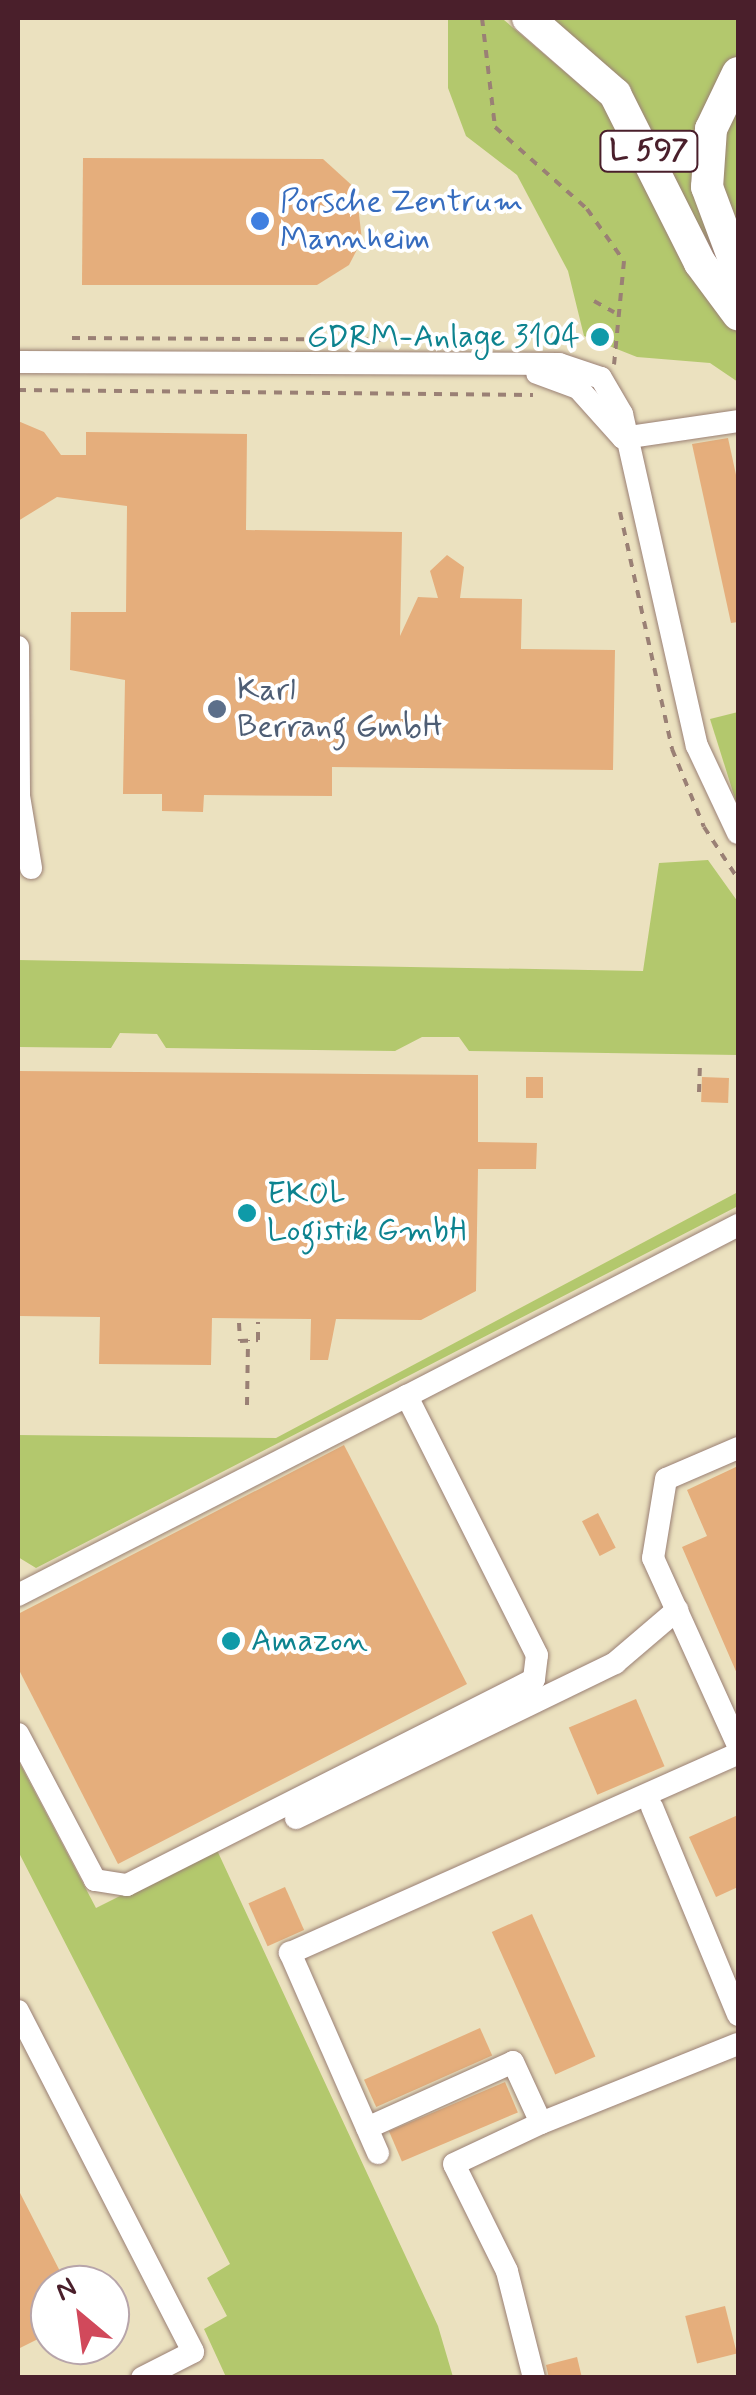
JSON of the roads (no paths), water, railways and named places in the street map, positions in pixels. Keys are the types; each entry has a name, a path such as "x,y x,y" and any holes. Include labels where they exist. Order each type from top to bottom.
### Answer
{"highway":[{"name":"L 597","path":"528,18 615,94 700,263 738,314"},
{"path":"738,73 711,129 706,187 738,270"}],"street":[{"path":"18,362 520,368 578,388 623,438 684,704 738,834"},
{"path":"623,438 738,421"},
{"path":"18,647 19,796 32,868"},
{"path":"18,1595 738,1225"},
{"path":"18,1734 95,1880 128,1885 534,1679 537,1655 407,1396"},
{"path":"738,1448 666,1480 652,1558 738,1745"},
{"path":"296,1818 615,1663 676,1610"},
{"path":"378,2153 290,1954 738,1754"},
{"path":"652,1807 738,2015"},
{"path":"18,2011 193,2352 142,2378"},
{"path":"534,2378 507,2272 454,2164 541,2123 738,2044"},
{"path":"367,2128 513,2062 541,2123"}],"place":[{"name":"Porsche Zentrum Mannheim","path":"260,221"},
{"name":"GDRM-Anlage 3104","path":"600,337"},
{"name":"Karl Berrang GmbH","path":"217,709"},
{"name":"EKOL Logistik GmbH","path":"247,1213"},
{"name":"Amazon","path":"231,1641"}]}
